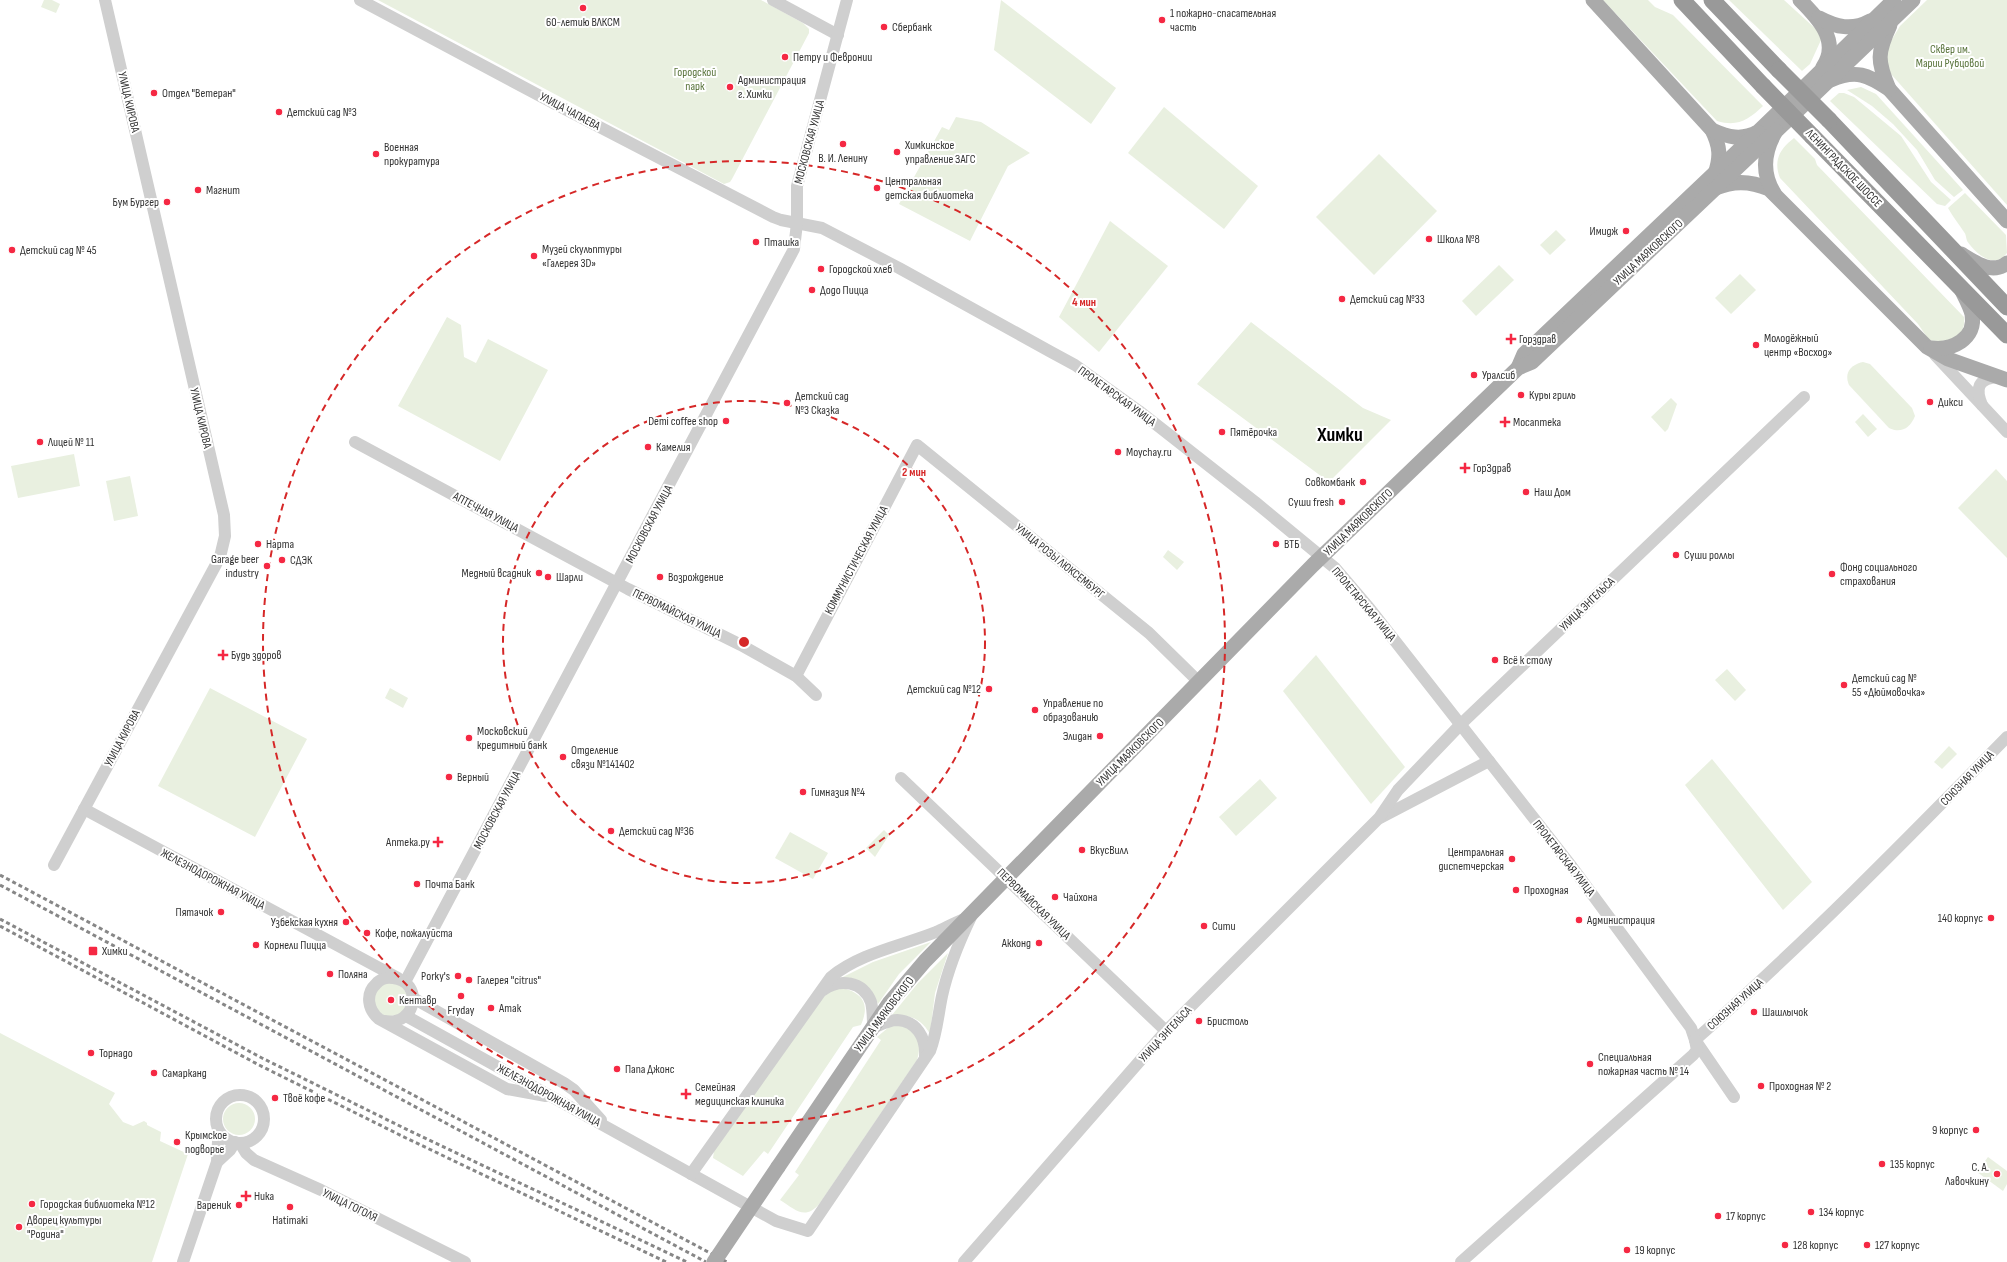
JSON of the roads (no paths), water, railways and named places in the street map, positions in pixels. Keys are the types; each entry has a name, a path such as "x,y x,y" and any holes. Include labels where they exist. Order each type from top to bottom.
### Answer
{"highway":[{"name":"ЛЕНИНГРАДСКОЕ ШОССЕ","path":"1682,0 1763,86 2007,335"},
{"name":"ЛЕНИНГРАДСКОЕ ШОССЕ","path":"1712,0 1829,120 2007,307"}],"main road":[{"path":"1593,0 1712,130 1720,150 1720,156 1715,174"},
{"path":"1800,0 1819,18 1824,27 1829,46 1824,77"},
{"path":"1824,77 1876,17 1894,0"},
{"path":"1824,77 1892,20 1913,0"},
{"path":"1819,18 1838,27 1848,28 1858,26 1876,17"},
{"path":"1890,89 1881,67 1879,55 1892,20"},
{"path":"1824,77 1863,74 1875,79 1890,89 2007,221"},
{"name":"УЛИЦА МАЯКОВСКОГО","path":"714,1262 890,1002 916,971 1322,556 1518,368 1532,362 1776,131 1824,77"},
{"name":"УЛИЦА МАЯКОВСКОГО","path":"1518,368 1524,354 1758,132 1824,77"},
{"path":"1712,130 1732,138 1749,137 1758,132"},
{"path":"1774,193 1766,176 1764,160 1766,151 1776,131"},
{"path":"1714,189 1723,185 1746,182 1761,186 1774,193 1927,347 1951,353 2002,378"},
{"path":"1949,246 1986,267 1999,268 2007,263"},
{"path":"1951,353 1966,336 1972,322 1968,302 1958,285"}],"street":[{"name":"УЛИЦА КИРОВА","path":"84,809 220,557 225,536 224,515 105,0"},
{"name":"УЛИЦА ЧАПАЕВА","path":"360,0 559,106 797,228"},
{"path":"773,0 836,40"},
{"name":"МОСКОВСКАЯ УЛИЦА","path":"401,980 618,583 794,249 797,228 797,186 847,0"},
{"name":"ПРОЛЕТАРСКАЯ УЛИЦА","path":"797,228 822,228 906,272 1075,366 1139,411 1322,556 1335,568 1461,724 1572,867 1691,1028 1695,1040 1734,1097"},
{"path":"1927,347 2007,432"},
{"path":"1951,353 1953,374"},
{"path":"1982,406 1978,394 1980,384 1984,380 2002,378"},
{"name":"УЛИЦА ЭНГЕЛЬСА","path":"964,1262 1166,1031 1379,818 1398,790 1461,724 1804,397"},
{"name":"АПТЕЧНАЯ УЛИЦА","path":"355,442 618,583"},
{"name":"КОММУНИСТИЧЕСКАЯ УЛИЦА","path":"796,676 918,445"},
{"name":"УЛИЦА РОЗЫ ЛЮКСЕМБУРГ","path":"918,445 1150,633 1198,682"},
{"name":"ПЕРВОМАЙСКАЯ УЛИЦА","path":"618,583 741,645 796,676 816,695"},
{"name":"СОЮЗНАЯ УЛИЦА","path":"1695,1040 1750,991 1867,879 2007,737"},
{"name":"УЛИЦА ЭНГЕЛЬСА","path":"1379,818 1489,761"},
{"name":"ПЕРВОМАЙСКАЯ УЛИЦА","path":"901,778 1166,1031"},
{"path":"54,865 84,809"},
{"name":"ЖЕЛЕЗНОДОРОЖНАЯ УЛИЦА","path":"84,809 401,980"},
{"path":"691,1174 831,977 852,963 936,932 972,915"},
{"path":"924,1059 935,1037 942,995 960,939 972,915"},
{"path":"384,1021 396,1022 406,1016 410,1011 413,998 409,987 401,980 383,979 372,989 369,996 371,1010 379,1019 507,1089 555,1098"},
{"path":"820,992 830,985 838,982 855,985 862,989 871,1003 873,1028 889,1021 897,1020 914,1026 920,1032 924,1040 924,1059"},
{"path":"413,998 564,1083 574,1090 609,1128"},
{"name":"ЖЕЛЕЗНОДОРОЖНАЯ УЛИЦА","path":"406,1016 776,1221 808,1231 924,1059"},
{"path":"1462,1262 1693,1055 1696,1050 1695,1040"},
{"path":"183,1262 217,1162 219,1138 216,1123 219,1107 228,1098 241,1095 248,1096 258,1104 262,1110 263,1123 257,1135 252,1139 238,1143 217,1162"},
{"path":"219,1138 238,1143"},
{"name":"УЛИЦА ГОГОЛЯ","path":"238,1143 254,1160 321,1190 464,1262"}],"railway":[{"path":"0,875 727,1262"},
{"path":"0,885 706,1262"},
{"path":"0,919 262,1058 410,1131 687,1262"},
{"path":"0,926 259,1065 406,1138 666,1262"}],"place":[{"name":"60-летию ВЛКСМ","path":"583,8"},
{"name":"1 пожарно-спасательная часть","path":"1162,20"},
{"name":"Сбербанк","path":"884,27"},
{"name":"Петру и Февронии","path":"785,57"},
{"name":"Администрация г. Химки","path":"730,87"},
{"name":"Отдел \"Ветеран\"","path":"154,93"},
{"name":"Детский сад №3","path":"279,112"},
{"name":"В. И. Ленину","path":"843,144"},
{"name":"Химкинское управление ЗАГС","path":"897,152"},
{"name":"Военная прокуратура","path":"376,154"},
{"name":"Центральная детская библиотека","path":"877,188"},
{"name":"Магнит","path":"198,190"},
{"name":"Бум Бургер","path":"167,202"},
{"name":"Имидж","path":"1626,231"},
{"name":"Школа №8","path":"1429,239"},
{"name":"Пташка","path":"756,242"},
{"name":"Детский сад № 45","path":"12,250"},
{"name":"Музей скульптуры «Галерея 3D»","path":"534,256"},
{"name":"Городской хлеб","path":"821,269"},
{"name":"Додо Пицца","path":"812,290"},
{"name":"Детский сад №33","path":"1342,299"},
{"name":"Горздрав","path":"1511,339"},
{"name":"Молодёжный центр «Восход»","path":"1756,345"},
{"name":"Уралсиб","path":"1474,375"},
{"name":"Куры гриль","path":"1521,395"},
{"name":"Дикси","path":"1930,402"},
{"name":"Детский сад №3 Сказка","path":"787,403"},
{"name":"Demi coffee shop","path":"726,421"},
{"name":"Мосаптека","path":"1505,422"},
{"name":"Пятёрочка","path":"1222,432"},
{"name":"Лицей № 11","path":"40,442"},
{"name":"Камелия","path":"648,447"},
{"name":"Moychay.ru","path":"1118,452"},
{"name":"ГорЗдрав","path":"1465,468"},
{"name":"Совкомбанк","path":"1363,482"},
{"name":"Наш Дом","path":"1526,492"},
{"name":"Суши fresh","path":"1342,502"},
{"name":"Нарта","path":"258,544"},
{"name":"ВТБ","path":"1276,544"},
{"name":"Суши роллы","path":"1676,555"},
{"name":"СДЭК","path":"282,560"},
{"name":"Garage beer industry","path":"267,566"},
{"name":"Медный всадник","path":"539,573"},
{"name":"Фонд социального страхования","path":"1832,574"},
{"name":"Шарли","path":"548,577"},
{"name":"Возрождение","path":"660,577"},
{"name":"Будь здоров","path":"223,655"},
{"name":"Всё к столу","path":"1495,660"},
{"name":"Детский сад № 55 «Дюймовочка»","path":"1844,685"},
{"name":"Детский сад №12","path":"989,689"},
{"name":"Управление по образованию","path":"1035,710"},
{"name":"Элидан","path":"1100,736"},
{"name":"Московский кредитный банк","path":"469,738"},
{"name":"Отделение связи №141402","path":"563,757"},
{"name":"Верный","path":"449,777"},
{"name":"Гимназия №4","path":"803,792"},
{"name":"Детский сад №36","path":"611,831"},
{"name":"Аптека.ру","path":"438,842"},
{"name":"ВкусВилл","path":"1082,850"},
{"name":"Центральная диспетчерская","path":"1512,859"},
{"name":"Почта Банк","path":"417,884"},
{"name":"Проходная","path":"1516,890"},
{"name":"Чайхона","path":"1055,897"},
{"name":"Пятачок","path":"221,912"},
{"name":"140 корпус","path":"1991,918"},
{"name":"Администрация","path":"1579,920"},
{"name":"Узбекская кухня","path":"346,922"},
{"name":"Сити","path":"1204,926"},
{"name":"Кофе, пожалуйста","path":"367,933"},
{"name":"Акконд","path":"1039,943"},
{"name":"Корнели Пицца","path":"256,945"},
{"name":"Химки","path":"93,951"},
{"name":"Поляна","path":"330,974"},
{"name":"Porky's","path":"458,976"},
{"name":"Галерея \"citrus\"","path":"469,980"},
{"name":"Fryday","path":"461,996"},
{"name":"Кентавр","path":"391,1000"},
{"name":"Атак","path":"491,1008"},
{"name":"Шашлычок","path":"1754,1012"},
{"name":"Бристоль","path":"1199,1021"},
{"name":"Торнадо","path":"91,1053"},
{"name":"Специальная пожарная часть № 14","path":"1590,1064"},
{"name":"Папа Джонс","path":"617,1069"},
{"name":"Самарканд","path":"154,1073"},
{"name":"Проходная № 2","path":"1761,1086"},
{"name":"Семейная медицинская клиника","path":"686,1094"},
{"name":"Твоё кофе","path":"275,1098"},
{"name":"9 корпус","path":"1976,1130"},
{"name":"Крымское подворье","path":"177,1142"},
{"name":"135 корпус","path":"1882,1164"},
{"name":"С. А. Лавочкину","path":"1997,1174"},
{"name":"Ника","path":"246,1196"},
{"name":"Городская библиотека №12","path":"32,1204"},
{"name":"Вареник","path":"239,1205"},
{"name":"Hatimaki","path":"290,1207"},
{"name":"134 корпус","path":"1811,1212"},
{"name":"17 корпус","path":"1718,1216"},
{"name":"Дворец культуры \"Родина\"","path":"19,1227"},
{"name":"128 корпус","path":"1785,1245"},
{"name":"127 корпус","path":"1867,1245"},
{"name":"19 корпус","path":"1627,1250"}],"district":[{"name":"Химки","path":"1340,434"}],"park label":[{"name":"Сквер им. Марии Рубцовой","path":"1950,56"},
{"name":"Городской парк","path":"695,79"}]}
